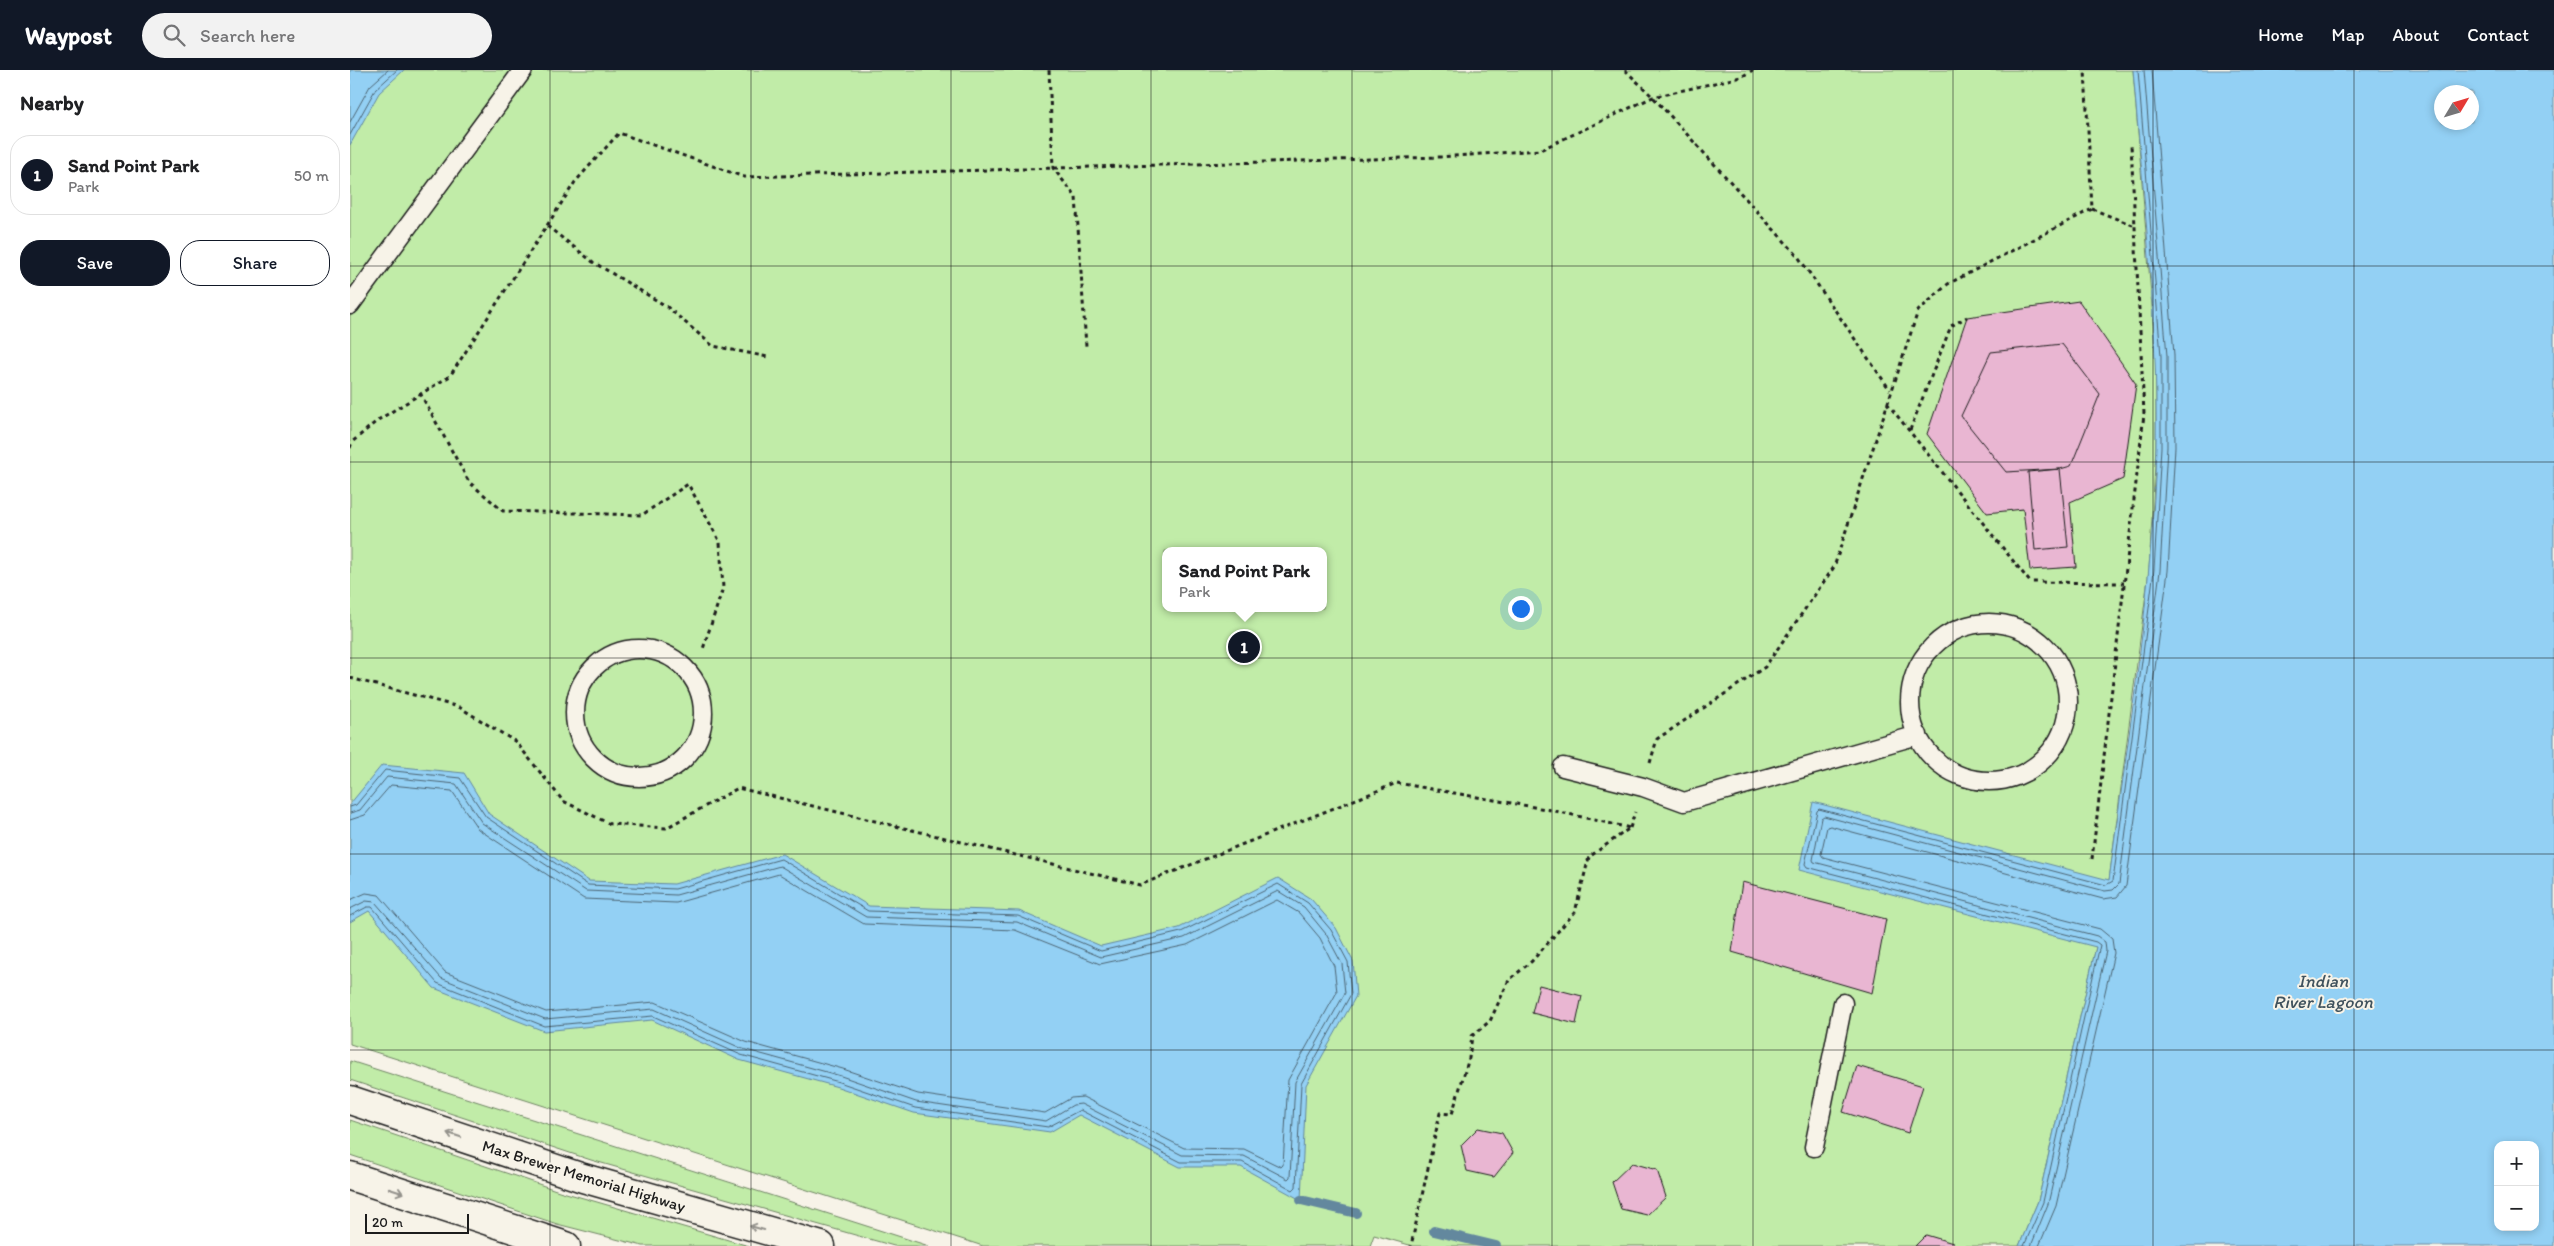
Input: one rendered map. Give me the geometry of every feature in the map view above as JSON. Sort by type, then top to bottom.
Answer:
[{"type":"main road","name":"Max Brewer Memorial Highway","points":[[350,1100],[584,1178],[820,1246]]},
{"type":"main road","points":[[350,1176],[566,1246]]},
{"type":"lane","points":[[350,305],[523,70]]},
{"type":"lane","points":[[1982,623],[2008,625],[2032,636],[2051,654],[2064,676],[2068,701],[2067,710],[2064,727],[2053,750],[2034,768],[2011,779],[1985,782],[1960,776],[1938,763],[1921,743],[1918,735],[1912,718],[1911,692],[1918,666],[1934,645],[1956,630],[1982,623]]},
{"type":"lane","points":[[640,648],[660,651],[680,662],[694,677],[703,697],[704,718],[701,732],[687,757],[670,770],[650,777],[629,776],[608,770],[592,756],[580,738],[574,717],[576,696],[586,676],[600,661],[618,651],[640,648]]},
{"type":"lane","points":[[1563,767],[1643,787],[1684,802],[1918,735]]},
{"type":"lane","points":[[1814,1147],[1843,1003]]},
{"type":"path","points":[[1049,70],[1053,168],[1076,197],[1086,346]]},
{"type":"path","points":[[1625,70],[1653,97],[1797,255],[1891,390]]},
{"type":"path","points":[[350,448],[352,442],[378,420],[450,376],[575,182],[620,133],[744,177],[1440,157],[1540,150],[1653,97],[1741,77],[1753,70]]},
{"type":"path","points":[[2085,70],[2092,209]]},
{"type":"path","points":[[2092,859],[2144,414],[2131,144]]},
{"type":"path","points":[[1411,1246],[1440,1113],[1452,1114],[1468,1058],[1472,1036],[1490,1021],[1509,980],[1532,961],[1574,912],[1589,857],[1630,828],[1657,739],[1765,667],[1834,567],[1918,311],[1948,284],[2092,209],[2135,226]]},
{"type":"path","points":[[547,226],[594,262],[666,306],[712,346],[768,357]]},
{"type":"path","points":[[1910,431],[1951,326],[1967,317]]},
{"type":"path","points":[[420,393],[469,482],[503,511],[642,514],[688,484],[720,542],[722,588],[703,649]]},
{"type":"path","points":[[1887,403],[2030,582],[2124,584]]},
{"type":"path","points":[[350,678],[459,707],[516,742],[564,801],[610,824],[666,828],[738,788],[1140,885],[1397,782],[1551,810],[1630,828]]},
{"type":"green space","points":[[350,70],[2133,70],[2156,357],[2156,447],[2149,570],[2109,881],[2096,947],[2038,1201],[2019,1246],[1413,1246],[1374,1235],[1370,1246],[983,1246],[350,1044]]},
{"type":"green space","points":[[350,1061],[929,1246],[894,1246],[591,1160],[350,1080]]},
{"type":"green space","points":[[350,1120],[559,1191],[749,1246],[643,1246],[557,1224],[350,1155]]},
{"type":"water","points":[[350,70],[404,70],[379,93],[350,145]]},
{"type":"water","name":"Indian River Lagoon","points":[[2133,70],[2554,70],[2554,1246],[2019,1246],[2038,1201],[2096,947],[1799,870],[1813,802],[2109,880],[2139,663],[2154,500],[2156,445],[2155,351]]},
{"type":"water","points":[[382,765],[464,773],[489,814],[589,881],[674,884],[782,854],[869,906],[1019,911],[1101,946],[1179,928],[1278,878],[1311,899],[1336,928],[1353,961],[1356,996],[1306,1085],[1301,1200],[1241,1167],[1180,1167],[1079,1115],[1050,1132],[914,1113],[838,1087],[739,1060],[652,1020],[544,1031],[434,988],[369,911],[350,922],[350,804]]},
{"type":"building","points":[[2079,301],[2136,384],[2123,479],[2070,502],[2076,567],[2030,570],[2023,509],[1987,513],[1927,434],[1967,317]]},
{"type":"building","points":[[2062,344],[2100,394],[2071,466],[2060,469],[2006,472],[1961,416],[1991,352]]},
{"type":"building","points":[[2060,469],[2068,547],[2035,550],[2028,472]]},
{"type":"building","points":[[1742,882],[1886,919],[1872,993],[1732,952]]},
{"type":"building","points":[[1539,985],[1582,996],[1576,1024],[1532,1013]]},
{"type":"building","points":[[1857,1066],[1923,1086],[1908,1133],[1843,1112]]},
{"type":"building","points":[[1478,1128],[1502,1133],[1513,1153],[1494,1177],[1467,1171],[1461,1145]]},
{"type":"building","points":[[1632,1163],[1657,1170],[1666,1197],[1647,1215],[1621,1209],[1612,1182]]},
{"type":"building","points":[[1926,1235],[1953,1243],[1953,1246],[1915,1246]]},
{"type":"waterway","points":[[1301,1200],[1356,1213]]},
{"type":"waterway","points":[[1434,1231],[1496,1246]]},
{"type":"place","name":"Sand Point Park","points":[[1244,647]]}]
